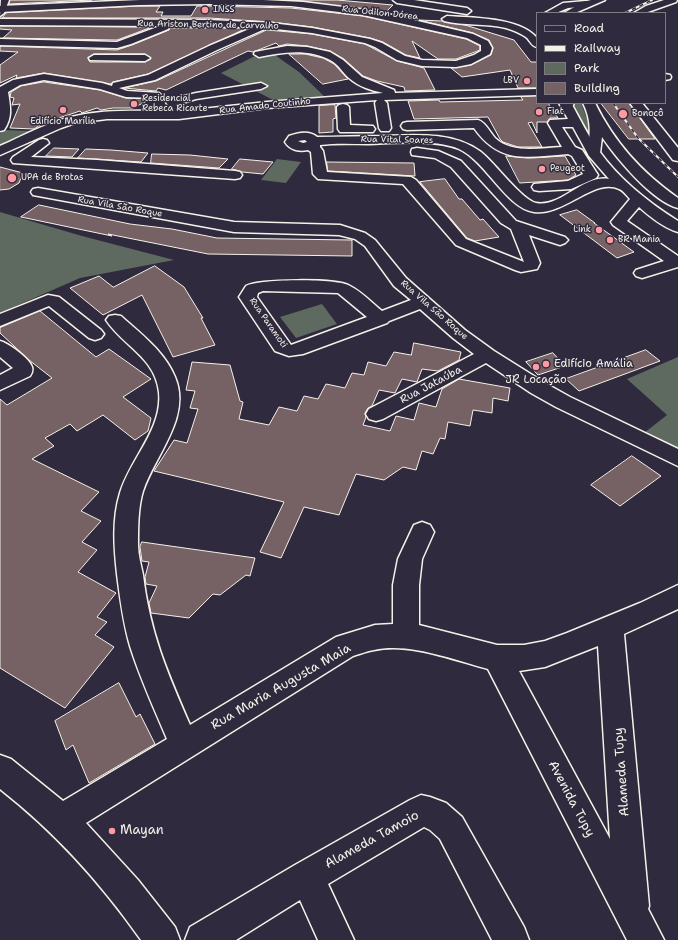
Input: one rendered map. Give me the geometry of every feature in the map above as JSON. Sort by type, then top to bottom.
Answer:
[{"type":"main road","points":[[397,0],[513,17]]},
{"type":"main road","points":[[570,12],[586,4],[601,0]]},
{"type":"main road","points":[[640,12],[673,0]]},
{"type":"main road","name":"Rua Odilon Dórea","points":[[2,7],[101,1],[169,10],[280,3],[361,12],[499,24],[527,33],[534,38],[536,42]]},
{"type":"main road","points":[[551,12],[566,5],[586,4]]},
{"type":"main road","points":[[241,24],[250,9]]},
{"type":"main road","points":[[0,42],[117,45],[130,47],[138,46],[128,42],[160,30],[166,26],[169,10]]},
{"type":"main road","name":"Rua Ariston Bertino de Carvalho","points":[[0,22],[169,10],[241,24],[267,25],[308,30],[369,42],[379,45],[405,59],[423,63],[459,63],[476,58],[486,52],[487,46],[481,40],[465,34],[361,12]]},
{"type":"main road","points":[[102,86],[125,84],[151,78],[207,51],[267,25]]},
{"type":"main road","points":[[111,58],[117,45]]},
{"type":"main road","points":[[259,54],[288,50],[320,53],[334,58],[350,73],[405,110],[478,124],[489,140],[504,149],[517,152],[596,155]]},
{"type":"main road","points":[[82,57],[145,58]]},
{"type":"main road","points":[[441,64],[454,73]]},
{"type":"main road","points":[[0,127],[4,119],[2,92],[4,89],[27,80],[52,78],[102,86],[126,94],[155,94]]},
{"type":"main road","points":[[196,96],[225,80]]},
{"type":"main road","points":[[214,86],[250,80]]},
{"type":"main road","points":[[346,85],[364,83]]},
{"type":"main road","points":[[179,115],[172,102],[196,96],[261,86]]},
{"type":"main road","name":"Rua Amado Coutinho","points":[[0,152],[40,132],[80,118],[126,114],[179,115],[267,105],[405,110],[536,92]]},
{"type":"main road","points":[[381,102],[384,128]]},
{"type":"main road","points":[[567,104],[578,126],[596,155],[623,186],[634,204],[678,239]]},
{"type":"main road","points":[[590,104],[613,144],[627,161],[653,187],[678,204]]},
{"type":"main road","points":[[637,104],[678,157]]},
{"type":"main road","points":[[343,107],[344,129],[403,128],[405,110]]},
{"type":"main road","points":[[595,115],[596,155]]},
{"type":"main road","points":[[539,187],[571,186],[591,175],[557,129],[578,126]]},
{"type":"main road","points":[[18,160],[33,148],[56,136]]},
{"type":"main road","name":"Rua Vital Soares","points":[[316,145],[419,139],[443,141],[463,146],[477,155],[525,204],[530,207],[532,214],[560,240],[518,227]]},
{"type":"main road","points":[[298,146],[307,150],[316,145],[438,154],[456,164],[506,220],[518,227],[532,263],[531,266],[521,267],[461,242],[411,183],[406,180],[323,176],[320,174],[316,145]]},
{"type":"main road","points":[[0,159],[97,164],[235,175]]},
{"type":"main road","points":[[594,185],[606,174],[608,170]]},
{"type":"main road","points":[[530,207],[542,209],[549,207],[594,185],[605,182],[623,186]]},
{"type":"main road","name":"Rua Vila São Roque","points":[[38,192],[234,227],[340,230],[351,232],[365,238],[400,282],[487,355],[538,388],[563,402],[678,458]]},
{"type":"main road","points":[[634,204],[652,211],[678,227]]},
{"type":"main road","points":[[634,204],[618,222],[677,262]]},
{"type":"main road","points":[[642,273],[677,262]]},
{"type":"main road","name":"Rua Paramoti","points":[[381,319],[344,290],[335,287],[258,287],[252,289],[248,297],[286,350],[296,350],[381,319],[422,302]]},
{"type":"main road","points":[[0,321],[48,300],[53,301],[95,334]]},
{"type":"main road","points":[[115,320],[157,363],[166,378],[169,391],[167,411],[161,432],[132,492],[127,519],[126,547],[131,589],[148,659],[184,745]]},
{"type":"main road","points":[[0,348],[23,366],[23,371],[0,383]]},
{"type":"main road","name":"Rua Jataúba","points":[[376,414],[487,355]]},
{"type":"main road","points":[[406,637],[406,584],[410,559],[422,532]]},
{"type":"main road","name":"Rua Maria Augusta Maia","points":[[62,820],[346,646],[374,638],[406,637],[420,638],[497,658],[524,658],[545,654],[610,628],[649,611],[678,596]]},
{"type":"main road","name":"Alameda Tupy","points":[[610,628],[640,928]]},
{"type":"main road","name":"Avenida Tupy","points":[[497,658],[640,928]]},
{"type":"main road","points":[[0,770],[25,788],[62,820],[104,863],[138,905],[162,940]]},
{"type":"main road","name":"Alameda Tamoio","points":[[203,940],[307,877],[421,811],[432,812],[451,828],[511,940]]},
{"type":"main road","points":[[307,877],[336,940]]},
{"type":"green space","points":[[272,53],[299,72],[325,97],[275,101],[221,73],[255,56]]},
{"type":"green space","points":[[572,104],[581,104],[592,132],[591,137],[589,137]]},
{"type":"green space","points":[[3,130],[32,131],[0,148],[0,134]]},
{"type":"green space","points":[[277,159],[301,162],[286,183],[261,180]]},
{"type":"green space","points":[[0,212],[82,236],[174,260],[80,278],[0,313]]},
{"type":"green space","points":[[322,304],[337,324],[296,338],[280,317]]},
{"type":"green space","points":[[678,357],[678,450],[644,433],[667,415],[627,379]]},
{"type":"building","points":[[10,0],[92,0],[9,4]]},
{"type":"building","points":[[293,0],[337,0],[393,5],[386,12]]},
{"type":"building","points":[[160,6],[156,12],[163,12],[161,16],[191,16],[197,6],[209,6],[291,8],[363,16],[466,39],[480,46],[480,50],[456,59],[438,59],[412,41],[420,58],[406,55],[383,42],[370,38],[312,27],[271,22],[209,18],[2,18],[6,13]]},
{"type":"building","points":[[419,20],[442,21],[465,25],[514,40],[531,62],[536,62],[536,88],[518,88],[510,70],[462,77],[451,68],[471,65],[491,55],[493,48],[489,40],[473,33]]},
{"type":"building","points":[[0,26],[152,27],[117,40],[3,38],[12,30],[0,29]]},
{"type":"building","points":[[170,28],[247,28],[148,74],[113,82],[111,84],[44,73],[16,78],[17,75],[0,83],[0,65],[18,52],[0,51],[0,46],[117,50],[169,30]],"holes":[[[94,54],[145,54],[151,59],[145,62],[90,62],[88,58]]]},
{"type":"building","points":[[267,30],[312,34],[365,44],[397,61],[424,68],[435,90],[405,91],[404,87],[377,81],[363,76],[344,59],[330,51],[307,46],[287,44],[279,46],[276,43],[253,52],[248,51],[166,90],[158,88],[156,91],[124,88],[156,81]]},
{"type":"building","points":[[289,54],[305,54],[323,58],[334,64],[348,79],[323,84]]},
{"type":"building","points":[[44,82],[100,90],[126,98],[151,99],[133,108],[113,108],[101,110],[97,108],[82,113],[80,111],[53,120],[49,119],[34,129],[10,128],[20,104],[12,105],[14,98],[10,97],[11,92],[21,86]]},
{"type":"building","points":[[536,96],[536,104],[549,104],[558,118],[550,118],[547,122],[537,122],[537,133],[532,122],[528,123],[542,147],[518,147],[503,142],[488,117],[414,119],[408,101],[439,100],[440,102],[523,100],[521,97]]},
{"type":"building","name":"Bonocô","points":[[602,104],[630,104],[655,139],[629,139]]},
{"type":"building","points":[[335,105],[336,118],[333,119],[333,132],[319,133],[319,106]]},
{"type":"building","points":[[54,148],[79,149],[72,157],[46,156]]},
{"type":"building","points":[[86,149],[148,153],[141,162],[78,158]]},
{"type":"building","points":[[152,154],[190,155],[228,159],[219,168],[151,163]]},
{"type":"building","name":"Peugeot","points":[[506,156],[528,158],[565,156],[576,175],[568,180],[520,183]]},
{"type":"building","points":[[240,159],[273,162],[263,174],[242,172],[232,169]]},
{"type":"building","points":[[327,162],[414,163],[415,176],[328,171]]},
{"type":"building","name":"UPA de Brotas","points":[[0,167],[23,173],[19,183],[9,189],[0,190]]},
{"type":"building","points":[[445,179],[459,199],[462,199],[480,220],[483,219],[499,237],[475,241],[467,238],[420,182]]},
{"type":"building","points":[[39,205],[130,224],[172,229],[217,238],[352,240],[352,256],[208,254],[21,217]]},
{"type":"building","points":[[577,210],[634,252],[617,258],[560,215]]},
{"type":"building","points":[[155,266],[184,287],[203,318],[201,318],[215,345],[173,357],[142,295],[103,315],[70,288],[99,276],[113,287]]},
{"type":"building","points":[[40,311],[96,357],[109,349],[151,379],[123,397],[151,418],[148,431],[135,440],[103,415],[77,431],[70,424],[45,438],[54,446],[32,459],[99,492],[81,511],[101,521],[82,542],[97,550],[78,572],[116,593],[97,617],[107,622],[95,635],[114,647],[65,708],[0,668],[0,399],[7,405],[52,378],[29,360],[0,333],[0,328]]},
{"type":"building","points":[[414,343],[461,352],[459,360],[438,371],[422,369],[417,382],[402,379],[395,393],[379,390],[372,406],[368,408],[365,413],[366,417],[363,425],[390,431],[396,416],[414,420],[419,403],[436,407],[442,389],[459,379],[510,388],[508,401],[493,398],[492,413],[473,410],[470,426],[448,422],[445,439],[440,438],[433,454],[422,451],[416,470],[403,467],[384,480],[356,474],[339,515],[304,507],[281,558],[260,552],[284,502],[154,471],[174,440],[187,443],[198,409],[190,408],[195,391],[186,390],[192,362],[230,365],[240,401],[243,402],[239,419],[269,425],[279,407],[297,411],[304,396],[318,399],[326,384],[345,388],[352,373],[364,375],[368,362],[386,366],[394,352],[411,355]]},
{"type":"building","points":[[646,350],[660,361],[579,391],[566,379]]},
{"type":"building","name":"Edifício Amália","points":[[553,353],[565,366],[538,375],[526,362]]},
{"type":"building","points":[[632,456],[661,476],[620,506],[591,485]]},
{"type":"building","points":[[142,542],[255,558],[250,576],[246,575],[220,595],[213,594],[189,618],[151,613],[149,603],[157,586],[146,584],[145,577],[149,562],[142,561],[140,547]]},
{"type":"building","points":[[119,683],[136,717],[140,714],[155,744],[89,783],[73,745],[66,750],[55,721]]},
{"type":"railway","points":[[627,12],[652,0]]},
{"type":"railway","points":[[614,104],[638,138],[678,177]]},
{"type":"place","name":"INSS","points":[[205,10]]},
{"type":"place","name":"LBV","points":[[527,81]]},
{"type":"place","name":"Residencial Rebeca Ricarte","points":[[134,104]]},
{"type":"place","name":"Edifício Marília","points":[[63,110]]},
{"type":"place","name":"Fiat","points":[[539,112]]},
{"type":"place","name":"Bonocô","points":[[623,114]]},
{"type":"place","name":"Peugeot","points":[[542,169]]},
{"type":"place","name":"UPA de Brotas","points":[[12,178]]},
{"type":"place","name":"Link","points":[[599,230]]},
{"type":"place","name":"BR Mania","points":[[610,240]]},
{"type":"place","name":"Edifício Amália","points":[[546,364]]},
{"type":"place","name":"JR Locação","points":[[536,367]]},
{"type":"place","name":"Mayan","points":[[112,831]]}]
